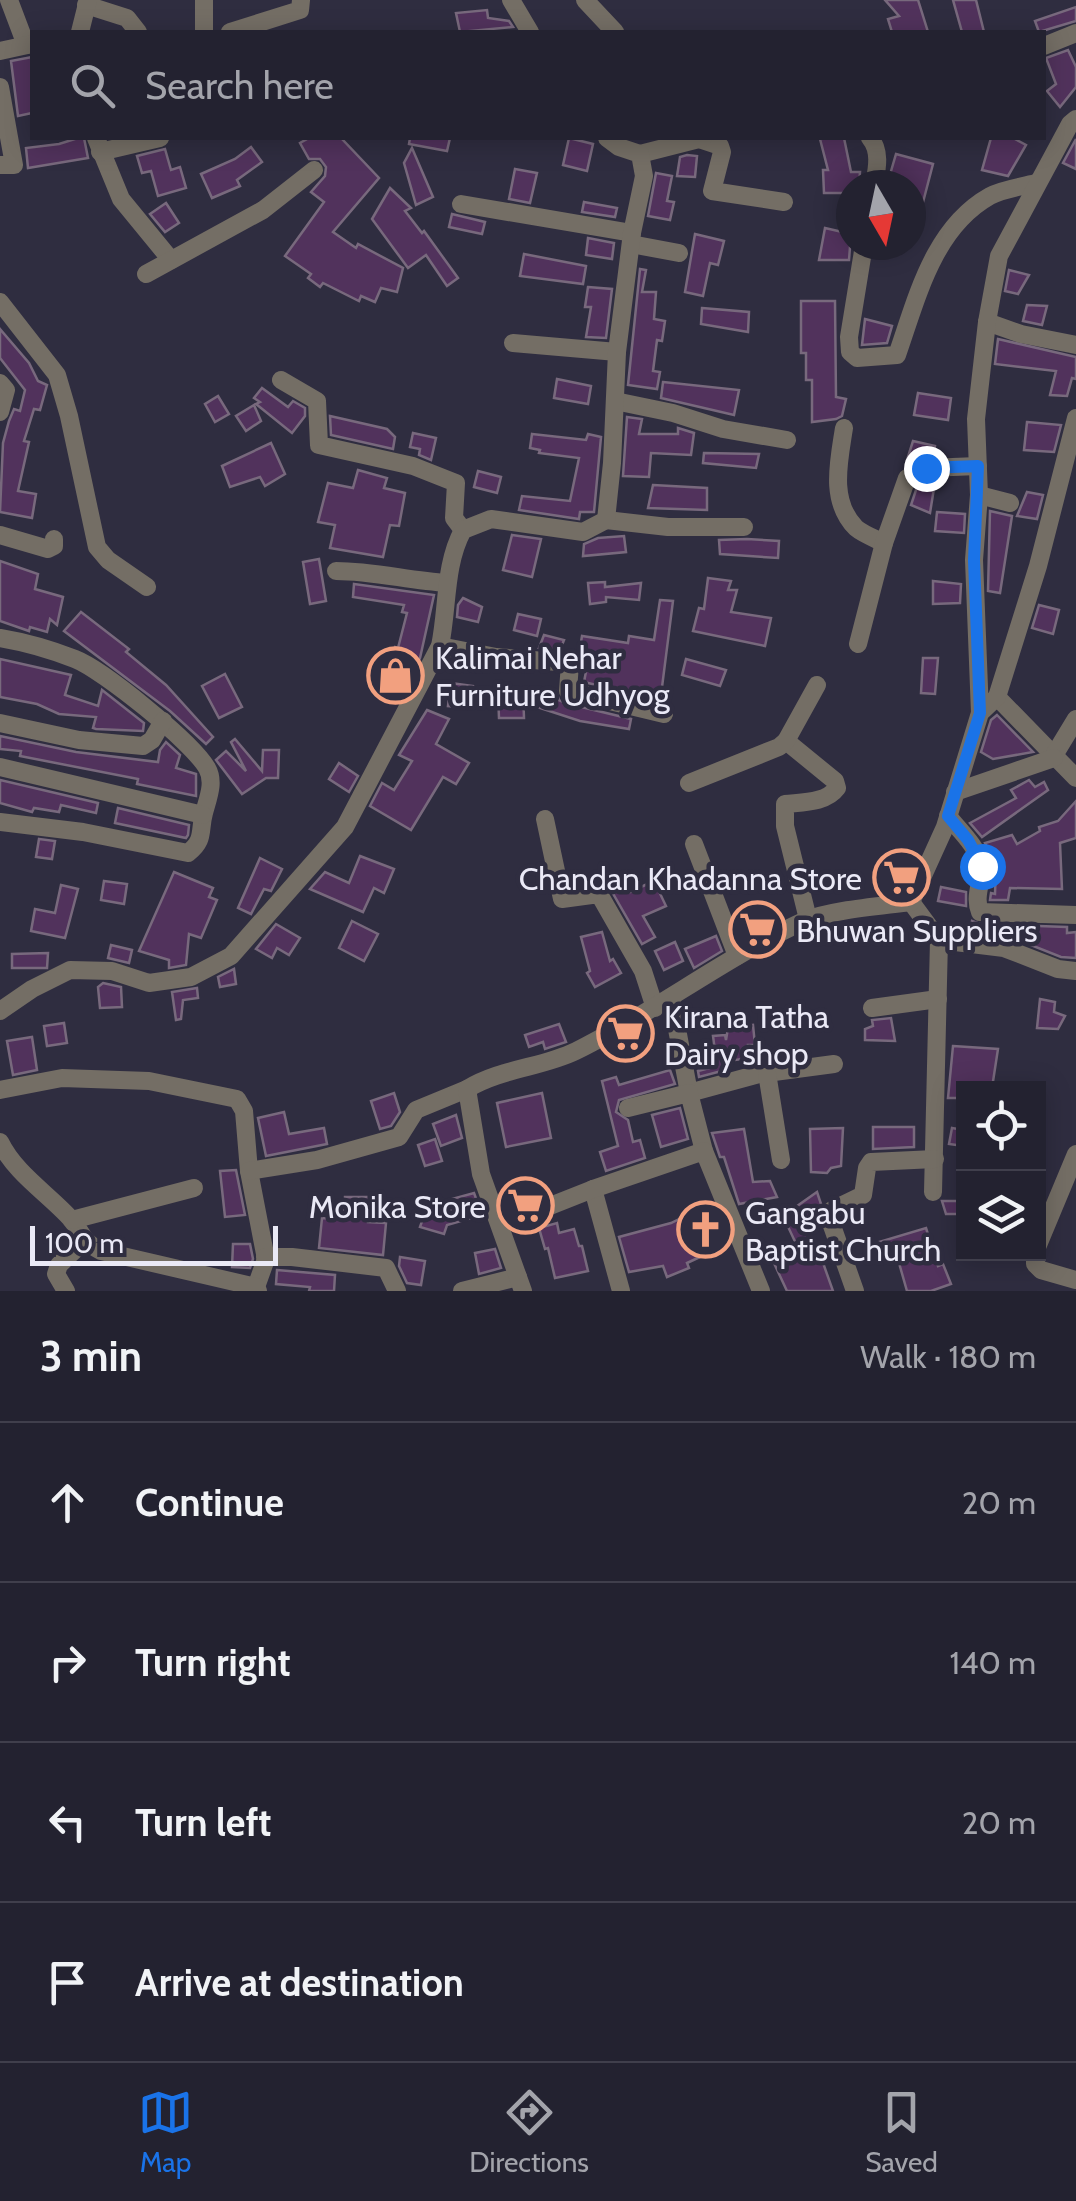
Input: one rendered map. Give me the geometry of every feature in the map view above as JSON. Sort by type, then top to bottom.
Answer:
[{"type":"street","points":[[0,51],[29,45],[9,0]]},
{"type":"street","points":[[204,0],[204,30]]},
{"type":"street","points":[[236,30],[300,10],[301,0]]},
{"type":"street","points":[[511,0],[529,30]]},
{"type":"street","points":[[586,0],[613,30]]},
{"type":"street","points":[[80,30],[87,3],[126,18],[136,30]]},
{"type":"street","points":[[1046,45],[1076,32]]},
{"type":"street","points":[[0,87],[14,165],[0,165]]},
{"type":"street","points":[[910,902],[948,816],[980,713],[974,560],[979,495],[976,419],[987,322],[1000,256],[1036,184],[1076,119]]},
{"type":"street","points":[[142,140],[98,145],[120,199],[170,260]]},
{"type":"street","points":[[610,140],[640,154],[699,140]]},
{"type":"street","points":[[705,140],[720,146],[722,152],[712,191],[784,202]]},
{"type":"street","points":[[872,140],[876,144],[876,170]]},
{"type":"street","points":[[606,520],[617,352],[644,176],[640,154]]},
{"type":"street","points":[[146,274],[263,210],[314,170]]},
{"type":"street","points":[[862,260],[850,352],[857,358],[897,355],[923,277],[952,229],[994,194],[1036,184]]},
{"type":"street","points":[[461,204],[632,239],[679,253]]},
{"type":"street","points":[[0,302],[57,375],[97,547],[108,560],[147,587]]},
{"type":"street","points":[[987,322],[1022,334],[1076,344]]},
{"type":"street","points":[[513,343],[617,352]]},
{"type":"street","points":[[281,380],[317,401],[319,445],[413,466],[456,483],[454,518],[464,530]]},
{"type":"street","points":[[0,382],[6,390],[0,412]]},
{"type":"street","points":[[615,401],[655,408],[723,429],[787,440]]},
{"type":"street","points":[[980,713],[997,696],[1071,453],[1076,418]]},
{"type":"street","points":[[844,428],[838,488],[842,505],[856,528],[884,543]]},
{"type":"street","points":[[858,644],[884,543],[907,478],[926,468],[978,466]]},
{"type":"street","points":[[979,495],[1010,503]]},
{"type":"street","points":[[0,1011],[70,970],[112,971],[149,983],[192,977],[231,956],[344,827],[440,646],[447,583],[464,530],[491,518],[583,532],[606,520],[668,527],[744,527]]},
{"type":"street","points":[[0,535],[48,549],[54,546],[54,539]]},
{"type":"street","points":[[336,572],[363,571],[418,582],[447,583]]},
{"type":"street","points":[[0,638],[78,660],[163,722],[209,770],[211,798],[203,815],[203,835],[188,853],[83,832],[0,822]]},
{"type":"street","points":[[440,646],[496,657],[570,663],[568,691],[664,714]]},
{"type":"street","points":[[690,784],[779,747],[817,685]]},
{"type":"street","points":[[997,696],[1076,778]]},
{"type":"street","points":[[956,792],[1054,758],[1076,719]]},
{"type":"street","points":[[0,724],[79,740],[143,746],[152,740],[163,722]]},
{"type":"street","points":[[786,741],[835,780],[837,788],[821,800],[786,804],[785,826],[808,919]]},
{"type":"street","points":[[0,767],[203,815]]},
{"type":"street","points":[[948,816],[968,840],[982,866],[976,902],[980,912],[1076,916]]},
{"type":"street","points":[[545,819],[562,899],[598,894],[643,971],[655,1008]]},
{"type":"street","points":[[694,844],[737,956]]},
{"type":"street","points":[[249,1172],[317,1160],[399,1137],[416,1110],[488,1076],[572,1053],[808,919],[910,902]]},
{"type":"street","points":[[910,902],[939,940],[934,1192]]},
{"type":"street","points":[[939,940],[1004,948],[1076,971]]},
{"type":"street","points":[[672,997],[688,1093],[704,1151],[762,1291]]},
{"type":"street","points":[[872,1008],[938,999]]},
{"type":"street","points":[[628,1108],[766,1073],[834,1064]]},
{"type":"street","points":[[766,1073],[781,1160]]},
{"type":"street","points":[[0,1090],[62,1078],[149,1080],[237,1099],[244,1111],[249,1172],[265,1257],[257,1289],[83,1242],[72,1220],[40,1192],[0,1142]]},
{"type":"street","points":[[462,1291],[520,1284],[481,1174],[467,1089]]},
{"type":"street","points":[[502,1226],[593,1189],[704,1151]]},
{"type":"street","points":[[1046,1226],[1076,1154]]},
{"type":"street","points":[[855,1291],[830,1220],[832,1210],[863,1195],[871,1162],[935,1159]]},
{"type":"street","points":[[72,1220],[194,1188]]},
{"type":"street","points":[[593,1189],[621,1291]]},
{"type":"street","points":[[66,1291],[56,1274],[59,1265],[83,1242]]},
{"type":"street","points":[[265,1257],[386,1268],[397,1291]]},
{"type":"street","points":[[1035,1261],[1040,1270],[1076,1280]]},
{"type":"building","points":[[885,0],[918,0],[927,30],[891,30],[888,19],[899,16]]},
{"type":"building","points":[[953,0],[976,0],[984,30],[961,30]]},
{"type":"building","points":[[1076,7],[1076,21],[1038,30],[1035,21]]},
{"type":"building","points":[[487,10],[488,18],[509,21],[513,27],[460,30],[456,13]]},
{"type":"building","points":[[1068,50],[1076,67],[1076,87],[1060,107],[1047,91],[1056,84],[1046,58]]},
{"type":"building","points":[[30,57],[30,113],[18,116],[11,61]]},
{"type":"building","points":[[1076,139],[1076,169],[1063,163]]},
{"type":"building","points":[[84,140],[88,158],[28,168],[26,148]]},
{"type":"building","points":[[343,140],[379,178],[333,232],[356,248],[358,244],[403,268],[397,292],[381,288],[375,302],[361,296],[359,301],[323,283],[320,287],[308,278],[311,274],[285,256],[324,202],[311,192],[325,176],[326,167],[320,159],[309,159],[300,143]]},
{"type":"building","points":[[410,140],[450,140],[447,151],[409,144]]},
{"type":"building","points":[[569,140],[593,144],[587,171],[563,165]]},
{"type":"building","points":[[820,140],[844,140],[851,170],[836,170],[836,193],[824,193],[823,170],[828,170]]},
{"type":"building","points":[[990,140],[1017,140],[1026,145],[1008,176],[982,170]]},
{"type":"building","points":[[251,147],[262,162],[237,180],[240,186],[212,198],[201,174]]},
{"type":"building","points":[[412,148],[433,197],[416,205],[404,163]]},
{"type":"building","points":[[165,149],[171,170],[180,167],[186,188],[158,196],[151,171],[142,173],[137,156]]},
{"type":"building","points":[[896,154],[933,164],[926,191],[926,170],[891,170]]},
{"type":"building","points":[[697,156],[695,177],[677,176],[680,157]]},
{"type":"building","points":[[515,169],[537,173],[530,203],[509,199]]},
{"type":"building","points":[[656,173],[672,176],[667,201],[674,202],[670,220],[648,216]]},
{"type":"building","points":[[390,188],[411,208],[405,211],[458,278],[447,286],[426,255],[408,268],[372,219]]},
{"type":"building","points":[[584,202],[617,208],[615,217],[582,212]]},
{"type":"building","points":[[166,203],[179,223],[165,232],[150,214]]},
{"type":"building","points":[[452,214],[485,222],[482,234],[449,227]]},
{"type":"building","points":[[825,228],[836,231],[836,260],[819,260]]},
{"type":"building","points":[[695,234],[724,241],[718,265],[710,263],[703,296],[685,292]]},
{"type":"building","points":[[588,238],[614,243],[612,259],[586,255]]},
{"type":"building","points":[[524,254],[586,266],[583,284],[520,276]]},
{"type":"building","points":[[640,269],[646,270],[642,292],[656,292],[654,319],[665,321],[662,341],[657,340],[653,371],[660,372],[657,389],[628,385]]},
{"type":"building","points":[[1009,270],[1029,275],[1018,294],[1005,291]]},
{"type":"building","points":[[588,287],[612,289],[606,338],[586,337],[591,307],[585,307]]},
{"type":"building","points":[[801,301],[835,301],[836,397],[846,399],[842,416],[836,419],[812,422],[812,380],[806,380],[806,353],[801,353]]},
{"type":"building","points":[[1027,305],[1047,306],[1042,325],[1023,321]]},
{"type":"building","points":[[702,308],[749,312],[748,332],[701,324]]},
{"type":"building","points":[[865,319],[892,326],[887,343],[862,345]]},
{"type":"building","points":[[0,329],[29,363],[38,381],[47,385],[40,410],[34,409],[24,441],[29,442],[18,491],[36,494],[32,518],[0,512],[3,443],[14,409],[20,411],[25,390],[0,358]]},
{"type":"building","points":[[998,339],[1076,357],[1076,379],[1072,378],[1067,396],[1050,395],[1056,371],[995,364]]},
{"type":"building","points":[[557,379],[591,386],[588,404],[554,398]]},
{"type":"building","points":[[663,382],[739,390],[734,415],[661,398]]},
{"type":"building","points":[[262,388],[288,407],[293,401],[305,408],[305,416],[292,433],[256,404],[260,402],[254,398]]},
{"type":"building","points":[[918,393],[951,398],[948,420],[914,415]]},
{"type":"building","points":[[218,396],[229,414],[215,422],[205,404]]},
{"type":"building","points":[[254,405],[261,421],[246,431],[236,416]]},
{"type":"building","points":[[330,416],[387,429],[395,437],[393,449],[331,435]]},
{"type":"building","points":[[627,417],[642,419],[639,434],[678,434],[678,428],[694,433],[691,455],[651,453],[649,477],[623,476]]},
{"type":"building","points":[[1027,422],[1061,425],[1054,452],[1024,450]]},
{"type":"building","points":[[413,433],[436,438],[431,460],[419,455],[420,449],[410,447]]},
{"type":"building","points":[[532,434],[586,440],[588,434],[601,437],[594,512],[580,512],[579,519],[519,510],[522,496],[570,501],[579,458],[539,453],[540,450],[530,448]]},
{"type":"building","points":[[913,441],[935,446],[934,455],[907,460]]},
{"type":"building","points":[[271,443],[285,474],[265,486],[260,477],[230,487],[222,466]]},
{"type":"building","points":[[704,453],[759,454],[756,468],[703,463]]},
{"type":"building","points":[[358,470],[387,478],[384,488],[405,493],[399,526],[390,525],[383,557],[330,548],[335,525],[318,522],[328,483],[353,488]]},
{"type":"building","points":[[478,471],[501,477],[497,493],[474,487]]},
{"type":"building","points":[[935,482],[930,513],[911,505],[917,487]]},
{"type":"building","points":[[653,485],[707,488],[707,510],[648,508]]},
{"type":"building","points":[[1027,492],[1043,495],[1037,519],[1017,516]]},
{"type":"building","points":[[990,511],[1012,516],[1000,593],[988,591]]},
{"type":"building","points":[[937,512],[965,514],[964,533],[935,531]]},
{"type":"building","points":[[512,535],[541,539],[532,577],[503,570]]},
{"type":"building","points":[[624,536],[626,552],[583,556],[584,544],[598,538]]},
{"type":"building","points":[[719,540],[779,541],[778,558],[720,554]]},
{"type":"building","points":[[319,559],[326,601],[310,604],[303,562]]},
{"type":"building","points":[[0,561],[38,574],[35,589],[63,597],[57,625],[50,619],[47,632],[30,627],[29,631],[0,621]]},
{"type":"building","points":[[708,578],[731,581],[728,590],[737,590],[731,612],[771,618],[765,646],[693,631],[699,608],[704,609]]},
{"type":"building","points":[[933,581],[961,584],[960,603],[933,604]]},
{"type":"building","points":[[605,582],[605,587],[641,583],[639,600],[606,597],[606,602],[590,604],[588,583]]},
{"type":"building","points":[[354,584],[434,595],[420,658],[407,682],[383,671],[395,647],[398,648],[407,613],[402,612],[404,605],[353,597]]},
{"type":"building","points":[[463,598],[482,607],[478,622],[457,617]]},
{"type":"building","points":[[660,600],[673,601],[661,695],[638,695],[584,682],[589,656],[579,654],[582,636],[628,643],[629,636],[654,640]]},
{"type":"building","points":[[1039,605],[1059,610],[1053,634],[1032,628]]},
{"type":"building","points":[[81,612],[129,649],[126,652],[166,685],[213,737],[206,744],[170,711],[64,631]]},
{"type":"building","points":[[518,614],[541,619],[537,636],[514,630]]},
{"type":"building","points":[[544,635],[564,640],[560,650],[539,648]]},
{"type":"building","points":[[923,658],[938,658],[935,694],[921,693]]},
{"type":"building","points":[[0,659],[71,675],[65,695],[98,706],[102,690],[144,723],[143,731],[96,729],[96,717],[59,714],[37,704],[0,697]]},
{"type":"building","points":[[686,659],[726,670],[720,686],[682,675]]},
{"type":"building","points":[[225,674],[242,707],[219,718],[202,686]]},
{"type":"building","points":[[451,683],[473,686],[471,708],[448,706]]},
{"type":"building","points":[[548,689],[556,691],[565,703],[631,719],[629,729],[580,721],[540,708]]},
{"type":"building","points":[[523,692],[524,718],[499,718],[498,693]]},
{"type":"building","points":[[427,710],[449,719],[436,744],[469,763],[456,784],[443,777],[411,830],[370,806],[382,783],[394,790],[412,761],[399,755]]},
{"type":"building","points":[[997,715],[1033,752],[993,759],[981,752],[991,720]]},
{"type":"building","points":[[0,736],[76,752],[158,762],[166,742],[180,755],[176,768],[196,774],[196,796],[137,784],[138,779],[20,756],[21,751],[0,749]]},
{"type":"building","points":[[235,739],[262,771],[263,750],[279,750],[278,778],[266,778],[242,794],[216,760],[226,751],[246,771],[231,742]]},
{"type":"building","points":[[339,763],[358,776],[349,792],[329,779]]},
{"type":"building","points":[[0,780],[98,803],[96,813],[61,805],[59,812],[34,808],[32,812],[0,803]]},
{"type":"building","points":[[1029,780],[1035,787],[1044,782],[1048,790],[982,837],[970,823],[1016,798],[1011,790]]},
{"type":"building","points":[[1076,801],[1076,838],[1060,843],[1062,889],[1010,888],[1008,900],[990,900],[991,893],[995,894],[996,865],[985,843],[1012,835],[1017,844],[1040,831],[1039,827],[1058,821]]},
{"type":"building","points":[[118,808],[189,825],[188,835],[186,838],[115,823]]},
{"type":"building","points":[[39,839],[55,841],[52,859],[36,857]]},
{"type":"building","points":[[360,856],[394,869],[384,893],[374,888],[363,912],[310,889],[325,872],[349,883]]},
{"type":"building","points":[[260,858],[282,869],[271,891],[264,889],[251,914],[238,908]]},
{"type":"building","points":[[174,872],[213,888],[209,897],[217,900],[201,938],[189,934],[186,965],[169,968],[169,960],[139,951]]},
{"type":"building","points":[[104,881],[127,884],[124,904],[101,900]]},
{"type":"building","points":[[654,881],[666,906],[643,916],[655,937],[642,944],[611,890],[626,883],[630,892]]},
{"type":"building","points":[[61,885],[78,889],[65,938],[31,931],[35,909],[55,913]]},
{"type":"building","points":[[941,887],[966,892],[966,906],[938,901]]},
{"type":"building","points":[[352,921],[378,934],[364,961],[339,948]]},
{"type":"building","points":[[972,921],[1067,927],[1067,933],[1076,932],[1076,958],[1061,957],[1008,936],[970,931]]},
{"type":"building","points":[[276,924],[300,938],[289,955],[277,948],[272,958],[256,949]]},
{"type":"building","points":[[602,932],[610,961],[613,959],[621,973],[595,987],[587,973],[590,971],[581,937]]},
{"type":"building","points":[[716,936],[722,951],[694,968],[685,949]]},
{"type":"building","points":[[675,942],[683,961],[664,970],[655,951]]},
{"type":"building","points":[[111,945],[132,950],[129,963],[108,958]]},
{"type":"building","points":[[48,953],[47,968],[12,968],[12,954]]},
{"type":"building","points":[[234,969],[236,984],[220,987],[218,977]]},
{"type":"building","points":[[103,983],[121,987],[122,1007],[100,1008],[98,987]]},
{"type":"building","points":[[197,988],[198,998],[183,1000],[181,1019],[176,1020],[172,992]]},
{"type":"building","points":[[1040,999],[1055,1002],[1054,1012],[1065,1016],[1058,1029],[1037,1028]]},
{"type":"building","points":[[891,1018],[895,1041],[865,1040],[865,1029],[873,1026],[872,1020]]},
{"type":"building","points":[[64,1023],[67,1043],[47,1046],[44,1026]]},
{"type":"building","points":[[559,1024],[566,1042],[545,1049],[543,1042],[529,1047],[525,1035]]},
{"type":"building","points":[[753,1025],[755,1045],[748,1045],[749,1058],[728,1061],[729,1069],[699,1077],[698,1071],[717,1066],[713,1036],[725,1035],[726,1040],[728,1028]]},
{"type":"building","points":[[32,1037],[37,1070],[13,1075],[7,1041]]},
{"type":"building","points":[[953,1046],[998,1049],[993,1081],[956,1081],[956,1098],[948,1098]]},
{"type":"building","points":[[670,1070],[675,1084],[619,1100],[616,1112],[628,1120],[633,1142],[640,1140],[645,1158],[606,1171],[600,1152],[618,1146],[602,1081],[616,1077],[619,1085]]},
{"type":"building","points":[[394,1093],[400,1112],[391,1126],[380,1129],[371,1101]]},
{"type":"building","points":[[542,1093],[551,1138],[506,1147],[497,1103]]},
{"type":"building","points":[[680,1108],[688,1139],[661,1147],[652,1115]]},
{"type":"building","points":[[284,1112],[289,1134],[324,1128],[327,1144],[266,1156],[258,1118]]},
{"type":"building","points":[[456,1115],[462,1138],[441,1146],[433,1124]]},
{"type":"building","points":[[873,1127],[914,1127],[914,1147],[873,1149]]},
{"type":"building","points":[[843,1128],[841,1166],[827,1173],[811,1172],[810,1129]]},
{"type":"building","points":[[952,1128],[956,1129],[956,1145],[949,1144]]},
{"type":"building","points":[[744,1129],[753,1182],[770,1181],[777,1197],[739,1204],[712,1133]]},
{"type":"building","points":[[435,1139],[442,1161],[425,1166],[418,1145]]},
{"type":"building","points":[[236,1170],[245,1215],[225,1217],[220,1171]]},
{"type":"building","points":[[522,1188],[526,1202],[507,1210],[502,1195]]},
{"type":"building","points":[[817,1192],[821,1204],[819,1227],[811,1229],[833,1291],[787,1291],[773,1261],[799,1250],[783,1216]]},
{"type":"building","points":[[474,1193],[482,1215],[447,1225],[444,1234],[420,1227],[427,1207],[453,1215],[448,1200]]},
{"type":"building","points":[[345,1197],[369,1197],[368,1222],[386,1223],[383,1255],[319,1248],[322,1218],[344,1220]]},
{"type":"building","points":[[942,1201],[956,1201],[956,1214],[946,1214]]},
{"type":"building","points":[[712,1203],[728,1244],[667,1277],[663,1266],[629,1272],[619,1237],[671,1223]]},
{"type":"building","points":[[557,1223],[559,1233],[574,1229],[588,1271],[555,1278],[539,1228]]},
{"type":"building","points":[[926,1228],[938,1266],[943,1264],[951,1284],[931,1291],[907,1291],[897,1256],[887,1259],[879,1242]]},
{"type":"building","points":[[233,1244],[250,1244],[250,1268],[232,1267]]},
{"type":"building","points":[[495,1249],[501,1268],[479,1274],[475,1253]]},
{"type":"building","points":[[400,1257],[425,1261],[421,1285],[407,1283],[399,1266]]},
{"type":"building","points":[[277,1270],[335,1275],[334,1291],[276,1284]]},
{"type":"place","name":"Kalimai Nehar Furniture Udhyog","points":[[396,675]]},
{"type":"place","name":"Chandan Khadanna Store","points":[[901,878]]},
{"type":"place","name":"Bhuwan Suppliers","points":[[757,930]]},
{"type":"place","name":"Kirana Tatha Dairy shop","points":[[625,1034]]},
{"type":"place","name":"Monika Store","points":[[525,1206]]},
{"type":"place","name":"Gangabu Baptist Church","points":[[706,1230]]},
{"type":"route","points":[[926,468],[978,466],[974,560],[980,713],[948,816],[968,840],[982,866]]}]
